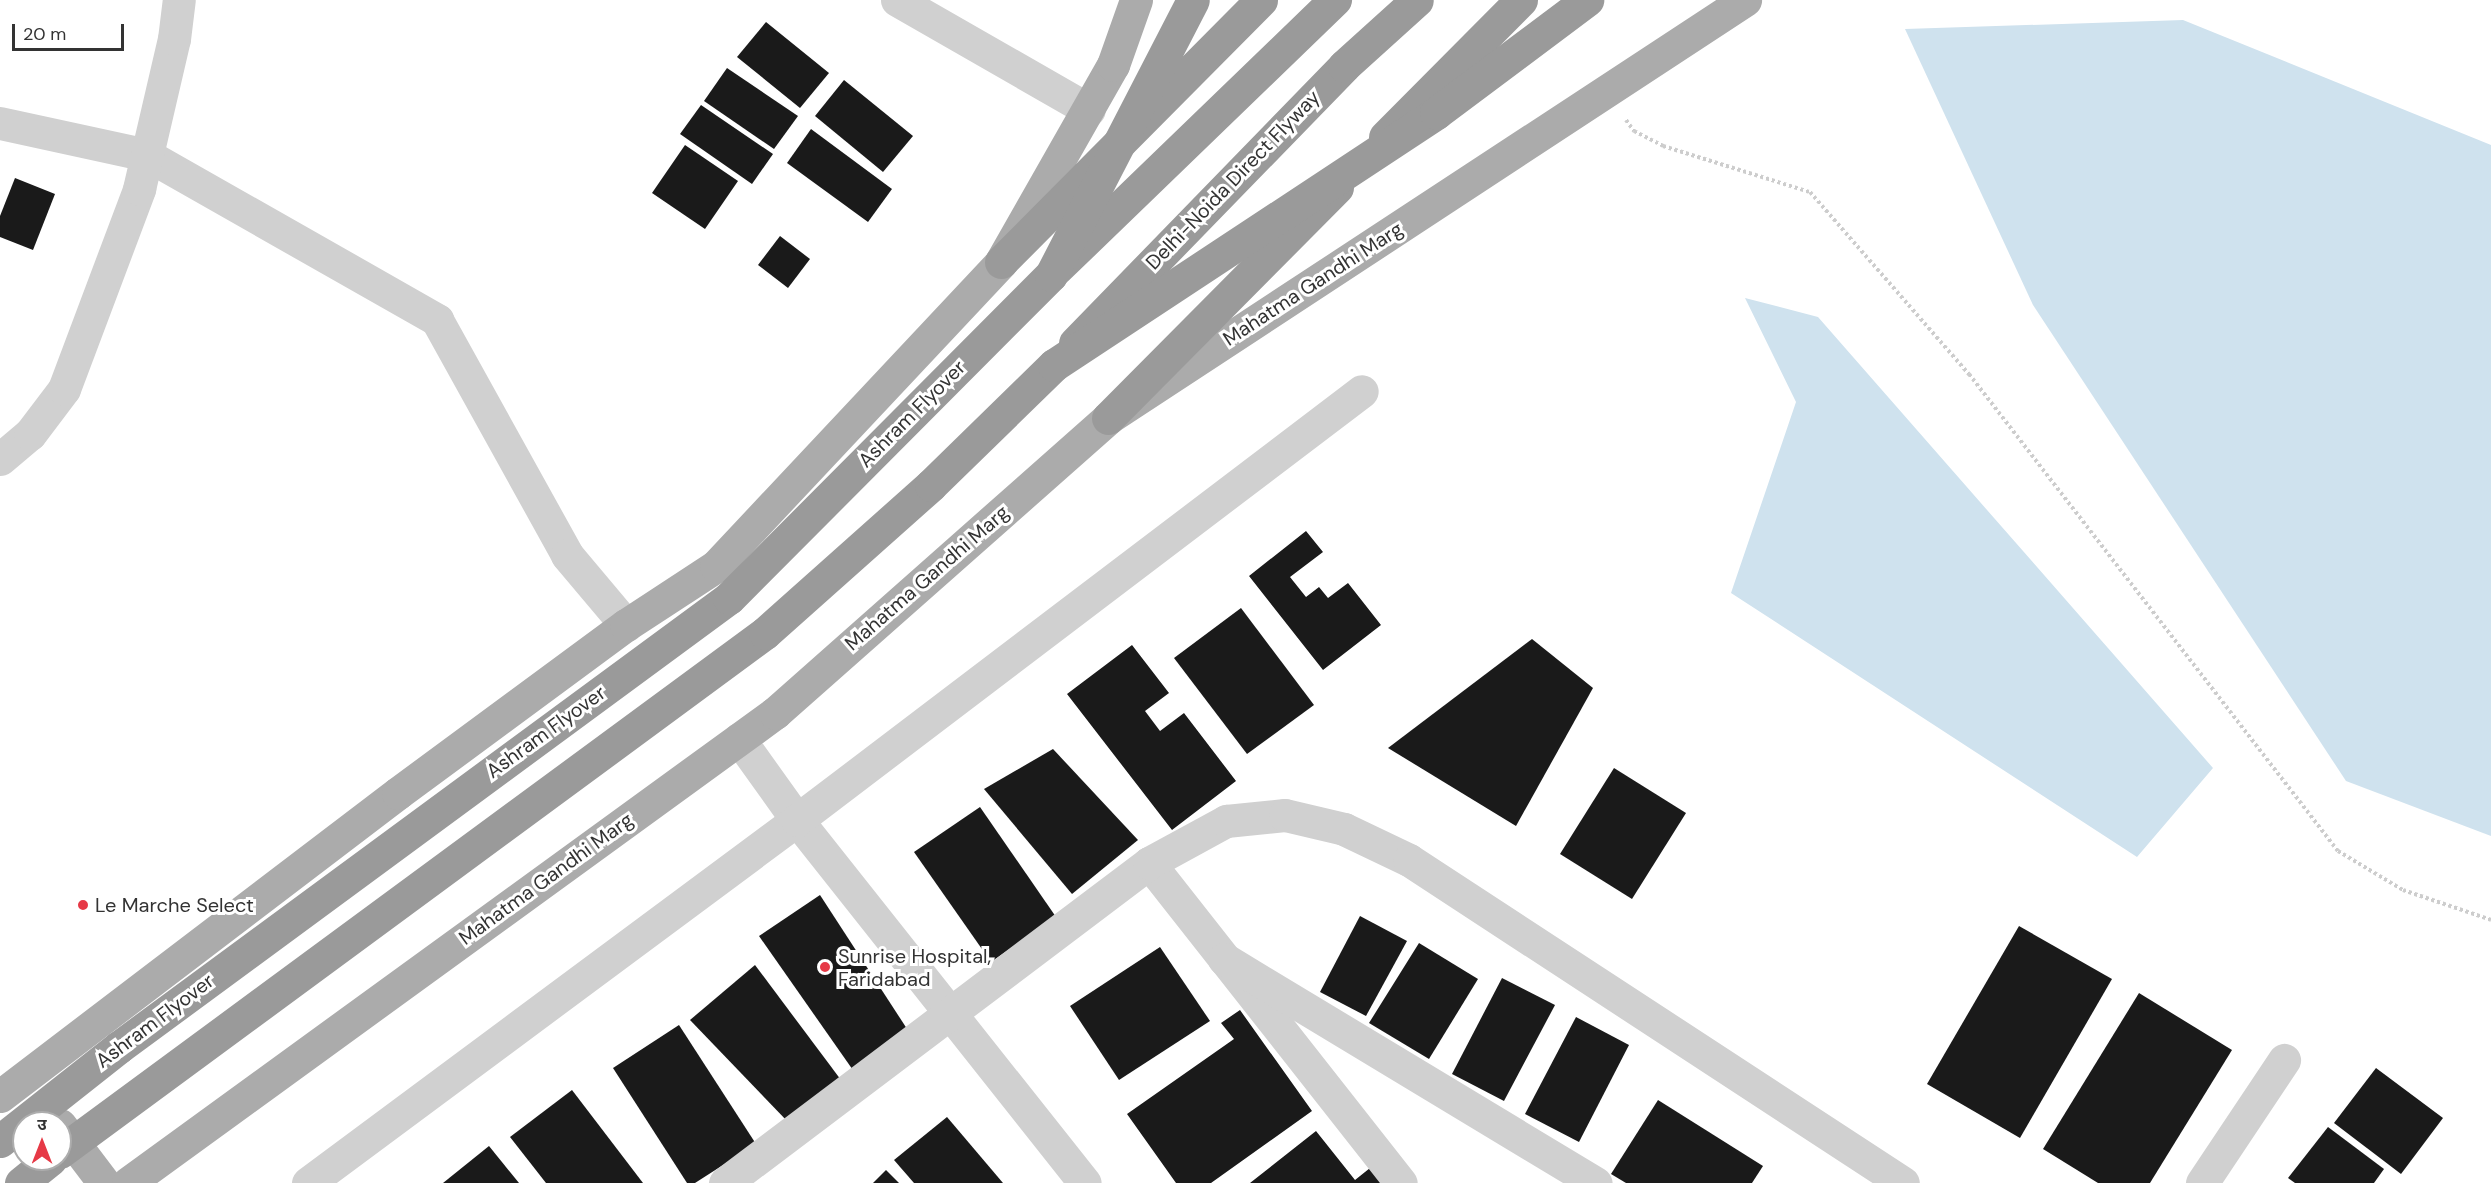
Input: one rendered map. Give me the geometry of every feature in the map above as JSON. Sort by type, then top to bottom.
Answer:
[{"type":"highway","points":[[1051,275],[1193,0]]},
{"type":"highway","points":[[1001,262],[1262,0]]},
{"type":"highway","points":[[1051,275],[1335,0]]},
{"type":"highway","name":"Delhi-Noida Direct Flyway","points":[[1054,365],[1344,66],[1417,0]]},
{"type":"highway","points":[[1108,418],[1521,0]]},
{"type":"highway","points":[[72,1143],[765,633],[931,485],[1054,365],[1436,113],[1587,0]]},
{"type":"highway","name":"Ashram Flyover","points":[[0,1141],[119,1047],[729,598],[1051,275]]},
{"type":"highway","points":[[21,1183],[36,1171]]},
{"type":"main road","points":[[42,1111],[12,1087],[398,793],[626,625],[716,566],[1001,262],[1113,65],[1136,0]]},
{"type":"main road","name":"Mahatma Gandhi Marg","points":[[128,1183],[775,713],[1108,418],[1745,0]]},
{"type":"main road","points":[[72,1141],[104,1183]]},
{"type":"street","points":[[0,459],[37,426],[64,389],[139,189],[179,0]]},
{"type":"street","points":[[897,0],[1089,110]]},
{"type":"street","points":[[0,123],[147,155],[437,320],[567,555],[626,625]]},
{"type":"street","points":[[308,1183],[797,820],[1362,391]]},
{"type":"street","points":[[739,739],[797,820],[953,1013],[1085,1183]]},
{"type":"street","points":[[725,1183],[1149,863],[1226,820],[1285,815],[1344,829],[1409,860],[1903,1183]]},
{"type":"street","points":[[1149,863],[1401,1183]]},
{"type":"street","points":[[1224,959],[1596,1183]]},
{"type":"street","points":[[2202,1183],[2284,1060]]},
{"type":"path","points":[[1605,92],[1634,131],[1662,146],[1810,192],[1969,374],[2330,843],[2403,890],[2491,921]]},
{"type":"water","points":[[2183,20],[2491,145],[2491,836],[2346,781],[2033,305],[1905,29]]},
{"type":"water","points":[[1745,298],[1818,317],[2213,768],[2137,857],[1731,593],[1796,402]]},
{"type":"building","points":[[766,22],[829,73],[800,108],[737,57]]},
{"type":"building","points":[[727,68],[798,116],[774,149],[704,101]]},
{"type":"building","points":[[844,80],[913,136],[883,172],[815,116]]},
{"type":"building","points":[[701,105],[773,154],[752,184],[680,134]]},
{"type":"building","points":[[811,129],[892,189],[868,222],[787,163]]},
{"type":"building","points":[[685,145],[738,181],[705,229],[652,193]]},
{"type":"building","points":[[15,178],[55,194],[33,250],[0,237],[0,216]]},
{"type":"building","points":[[780,236],[810,259],[788,288],[758,265]]},
{"type":"building","points":[[1306,531],[1323,552],[1290,577],[1306,597],[1319,587],[1328,598],[1348,583],[1381,625],[1323,670],[1249,576]]},
{"type":"building","points":[[1241,608],[1314,705],[1247,754],[1174,658]]},
{"type":"building","points":[[1532,639],[1593,688],[1516,826],[1388,748]]},
{"type":"building","points":[[1132,645],[1169,693],[1145,711],[1160,731],[1184,713],[1236,781],[1172,830],[1067,694]]},
{"type":"building","points":[[1053,749],[1138,840],[1072,894],[984,789]]},
{"type":"building","points":[[1614,768],[1686,813],[1632,899],[1560,854]]},
{"type":"building","points":[[980,807],[1056,917],[991,962],[914,852]]},
{"type":"building","points":[[820,895],[911,1035],[855,1073],[759,936]]},
{"type":"building","points":[[1360,916],[1407,941],[1366,1016],[1320,992]]},
{"type":"building","points":[[2019,926],[2112,979],[2020,1138],[1927,1084]]},
{"type":"building","points":[[1419,943],[1478,979],[1429,1059],[1369,1023]]},
{"type":"building","points":[[1160,947],[1210,1021],[1119,1080],[1070,1006]]},
{"type":"building","points":[[755,965],[844,1084],[789,1123],[690,1020]]},
{"type":"building","points":[[1502,978],[1555,1005],[1504,1101],[1452,1074]]},
{"type":"building","points":[[2139,993],[2232,1050],[2150,1183],[2098,1183],[2043,1149]]},
{"type":"building","points":[[1240,1010],[1312,1111],[1211,1183],[1176,1183],[1127,1114],[1234,1039],[1221,1023]]},
{"type":"building","points":[[1576,1017],[1629,1045],[1579,1142],[1525,1114]]},
{"type":"building","points":[[679,1025],[756,1144],[695,1183],[687,1183],[613,1068]]},
{"type":"building","points":[[2376,1068],[2443,1118],[2401,1174],[2334,1123]]},
{"type":"building","points":[[572,1090],[643,1183],[546,1183],[510,1137]]},
{"type":"building","points":[[1658,1100],[1763,1166],[1752,1183],[1626,1183],[1611,1174]]},
{"type":"building","points":[[947,1117],[1003,1183],[914,1183],[894,1160]]},
{"type":"building","points":[[2328,1127],[2384,1169],[2374,1183],[2295,1183],[2288,1178]]},
{"type":"building","points":[[1316,1131],[1355,1180],[1370,1168],[1382,1183],[1250,1183]]},
{"type":"building","points":[[489,1146],[519,1183],[443,1183]]},
{"type":"building","points":[[886,1170],[899,1183],[873,1183]]},
{"type":"place","name":"Le Marche Select","points":[[83,905]]},
{"type":"place","name":"Sunrise Hospital, Faridabad","points":[[825,967]]}]
